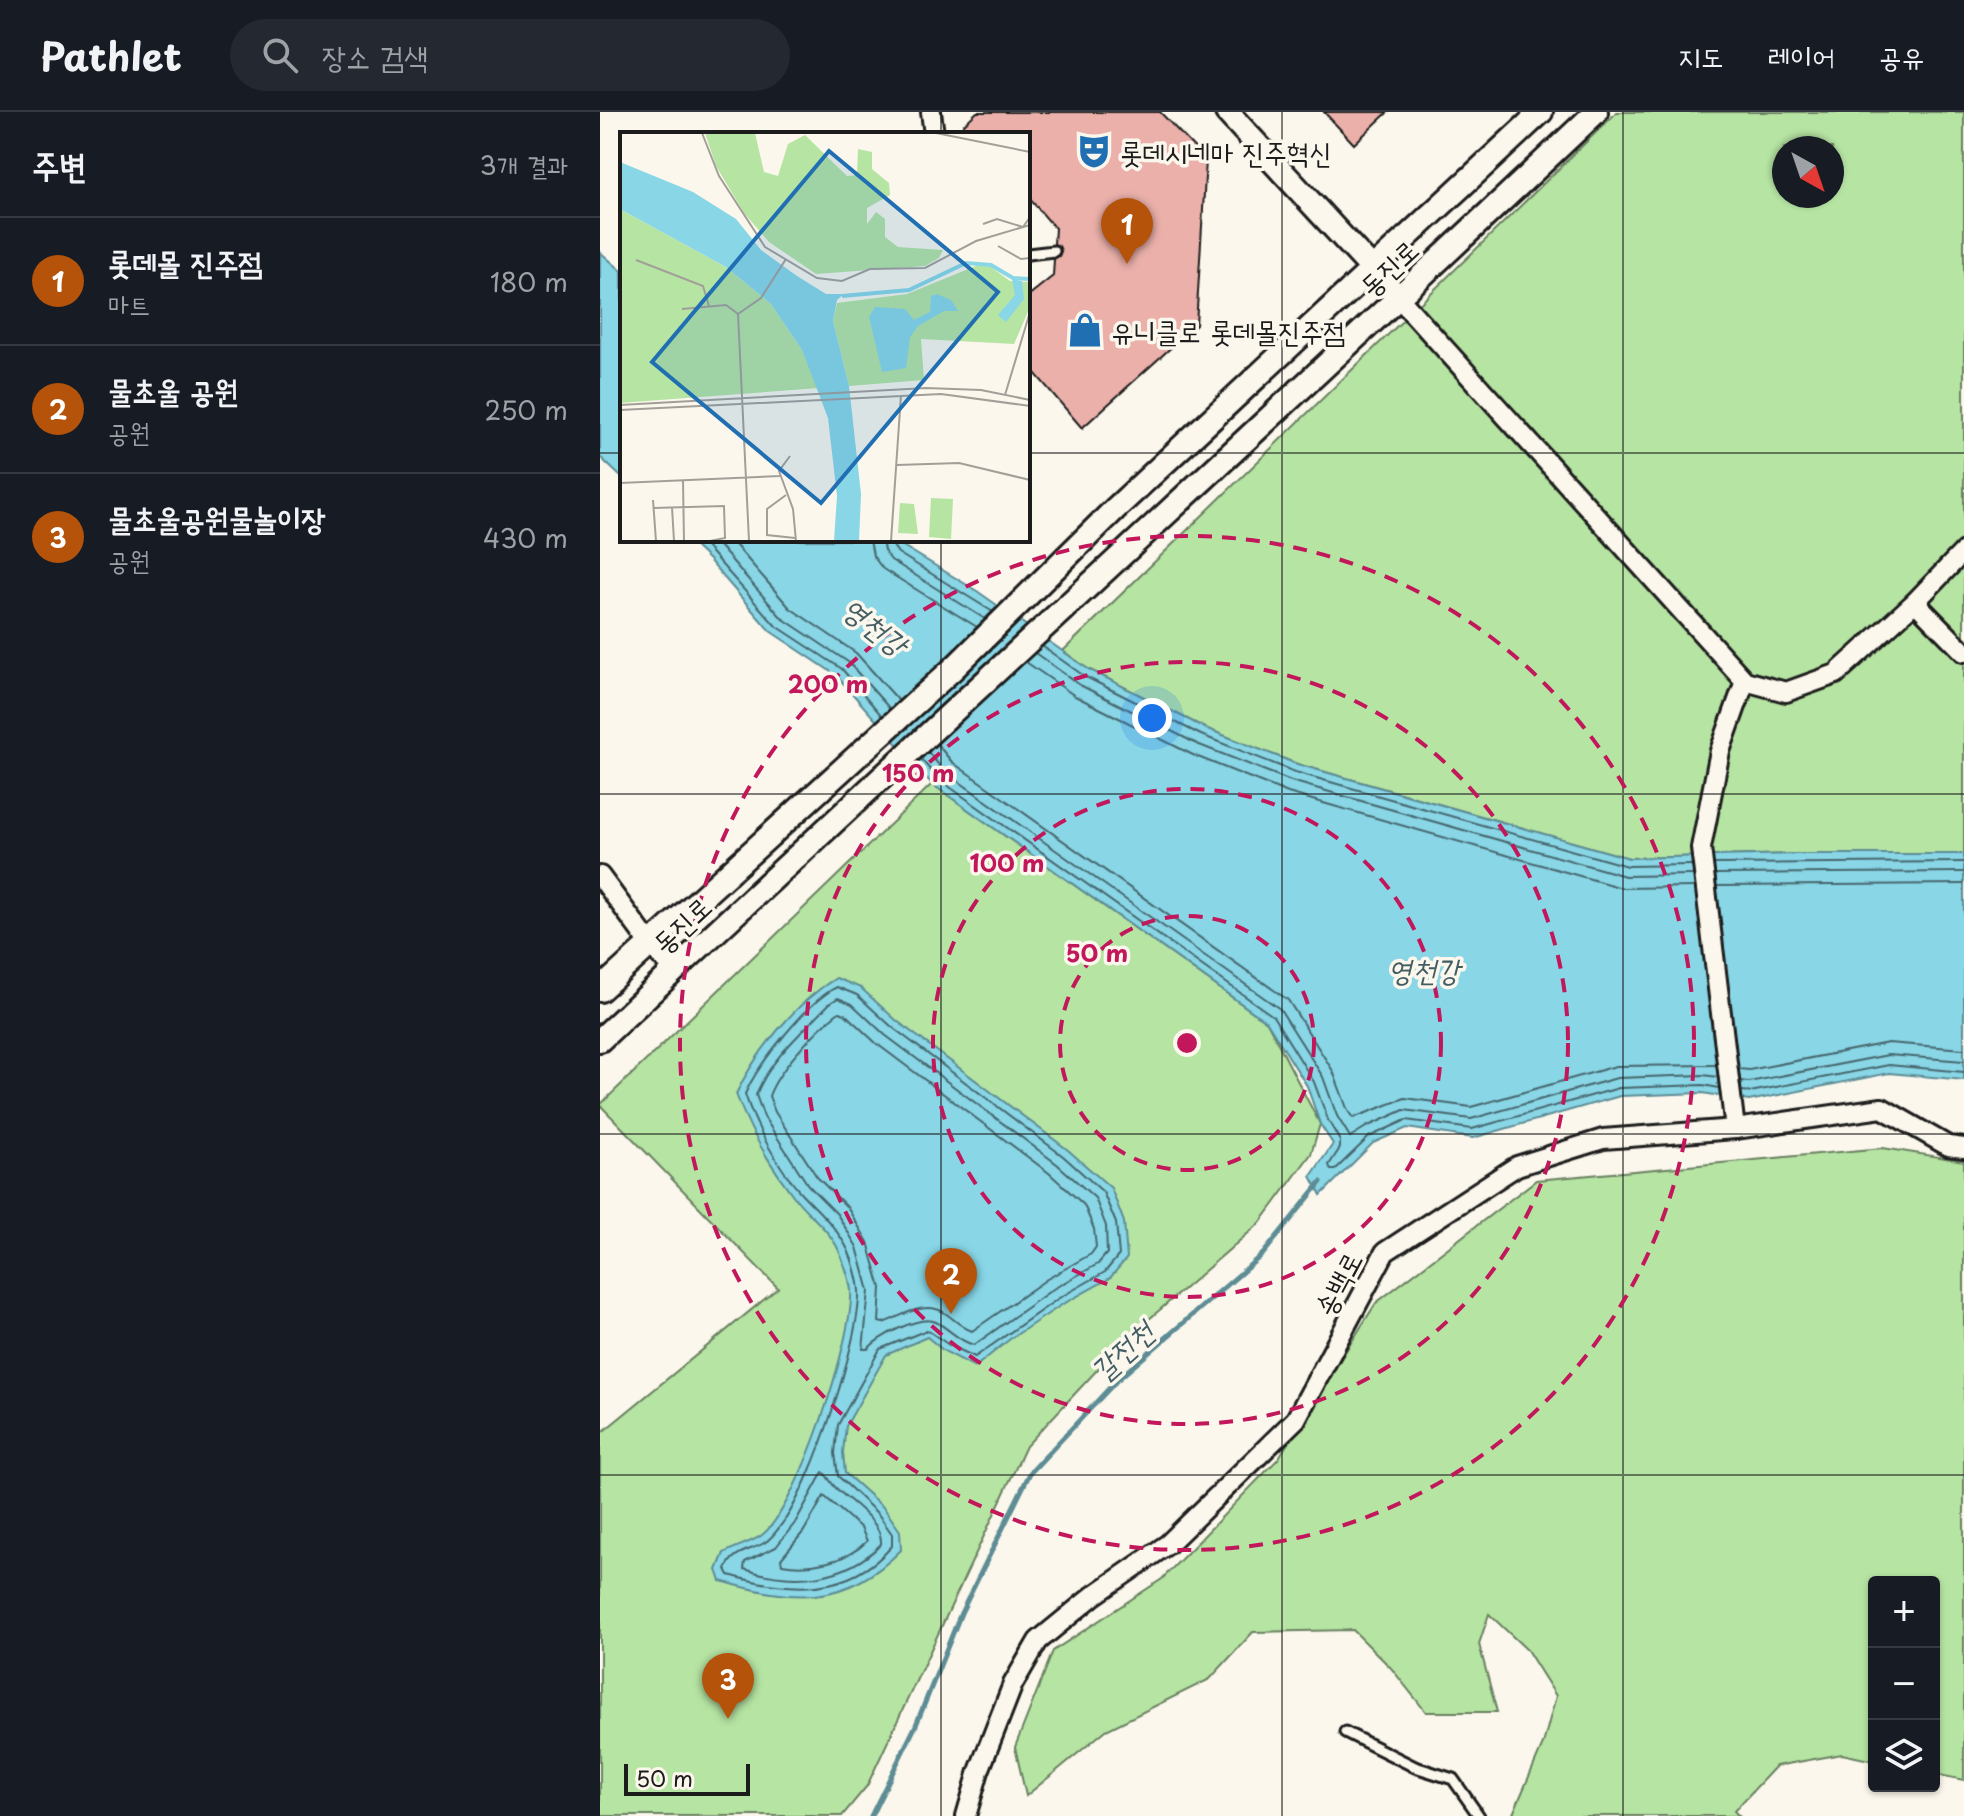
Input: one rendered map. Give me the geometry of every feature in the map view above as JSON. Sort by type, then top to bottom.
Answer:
[{"type":"street","points":[[931,112],[934,132]]},
{"type":"street","points":[[1227,112],[1745,681],[1786,692],[1836,674],[1915,602],[1964,551]]},
{"type":"street","name":"동진로","points":[[600,990],[955,667],[1115,509],[1541,112]]},
{"type":"street","name":"동진로","points":[[600,1040],[1596,112]]},
{"type":"street","points":[[1915,602],[1964,652]]},
{"type":"street","points":[[1735,1129],[1701,848],[1720,751],[1745,681]]},
{"type":"street","points":[[600,876],[650,944],[675,971]]},
{"type":"street","name":"송백로","points":[[966,1816],[979,1771],[1013,1684],[1038,1641],[1093,1596],[1168,1544],[1296,1419],[1385,1252],[1517,1166],[1603,1139],[1735,1129],[1882,1108],[1948,1146],[1964,1148]]},
{"type":"lane","points":[[1030,254],[1054,251]]},
{"type":"lane","points":[[1345,1732],[1415,1767],[1453,1779],[1479,1816]]},
{"type":"green space","points":[[1617,112],[1964,112],[1964,854],[1629,858],[1297,764],[1205,728],[1088,669],[1063,651]]},
{"type":"green space","points":[[932,784],[1267,1022],[1320,1124],[1311,1154],[1260,1223],[1125,1340],[1026,1446],[867,1786],[842,1816],[600,1816],[600,1434],[778,1288],[600,1105]]},
{"type":"green space","points":[[1883,1148],[1964,1161],[1964,1780],[1940,1775],[1940,1576],[1868,1576],[1868,1760],[1842,1754],[1776,1766],[1734,1811],[1739,1816],[1512,1816],[1543,1744],[1556,1696],[1527,1650],[1489,1614],[1479,1644],[1497,1712],[1426,1712],[1391,1668],[1353,1630],[1253,1632],[1210,1679],[1106,1730],[1026,1796],[1015,1747],[1053,1651],[1162,1579],[1278,1459],[1376,1303],[1536,1180]]},
{"type":"water","points":[[600,252],[620,269],[620,476],[600,457]]},
{"type":"water","name":"영천강","points":[[690,542],[900,542],[977,591],[1088,669],[1205,728],[1297,764],[1629,858],[1964,854],[1964,1080],[1889,1073],[1749,1101],[1703,1093],[1620,1096],[1473,1138],[1407,1128],[1373,1143],[1321,1195],[1311,1176],[1333,1144],[1320,1124],[1307,1086],[1267,1022],[932,784],[836,675],[770,631]]},
{"type":"water","points":[[836,978],[861,988],[897,1021],[1068,1150],[1111,1188],[1124,1222],[1127,1258],[1110,1278],[1063,1304],[975,1367],[944,1351],[927,1337],[886,1355],[846,1426],[843,1452],[845,1473],[884,1508],[900,1531],[901,1550],[859,1582],[817,1595],[795,1595],[721,1581],[717,1570],[724,1553],[762,1535],[792,1492],[834,1381],[850,1313],[851,1291],[837,1247],[775,1170],[753,1133],[736,1094],[778,1029],[806,1000]]},
{"type":"building","points":[[977,112],[1160,112],[1206,160],[1196,325],[1082,428],[1030,367],[1030,294],[1053,276],[1054,259],[1061,251],[1054,244],[1055,228],[1030,199],[1030,132],[969,132],[963,125]]},
{"type":"building","points":[[1324,112],[1388,112],[1354,144]]},
{"type":"waterway","name":"갈전천","points":[[871,1816],[916,1725],[961,1613],[1030,1473],[1117,1380],[1263,1254],[1321,1182]]},
{"type":"place","name":"롯데시네마 진주혁신","points":[[1094,151]]},
{"type":"place","name":"롯데몰 진주점","points":[[1127,264]]},
{"type":"place","name":"유니클로 롯데몰진주점","points":[[1085,330]]},
{"type":"place","name":"물초울 공원","points":[[951,1314]]},
{"type":"place","name":"물초울공원물놀이장","points":[[728,1719]]}]
